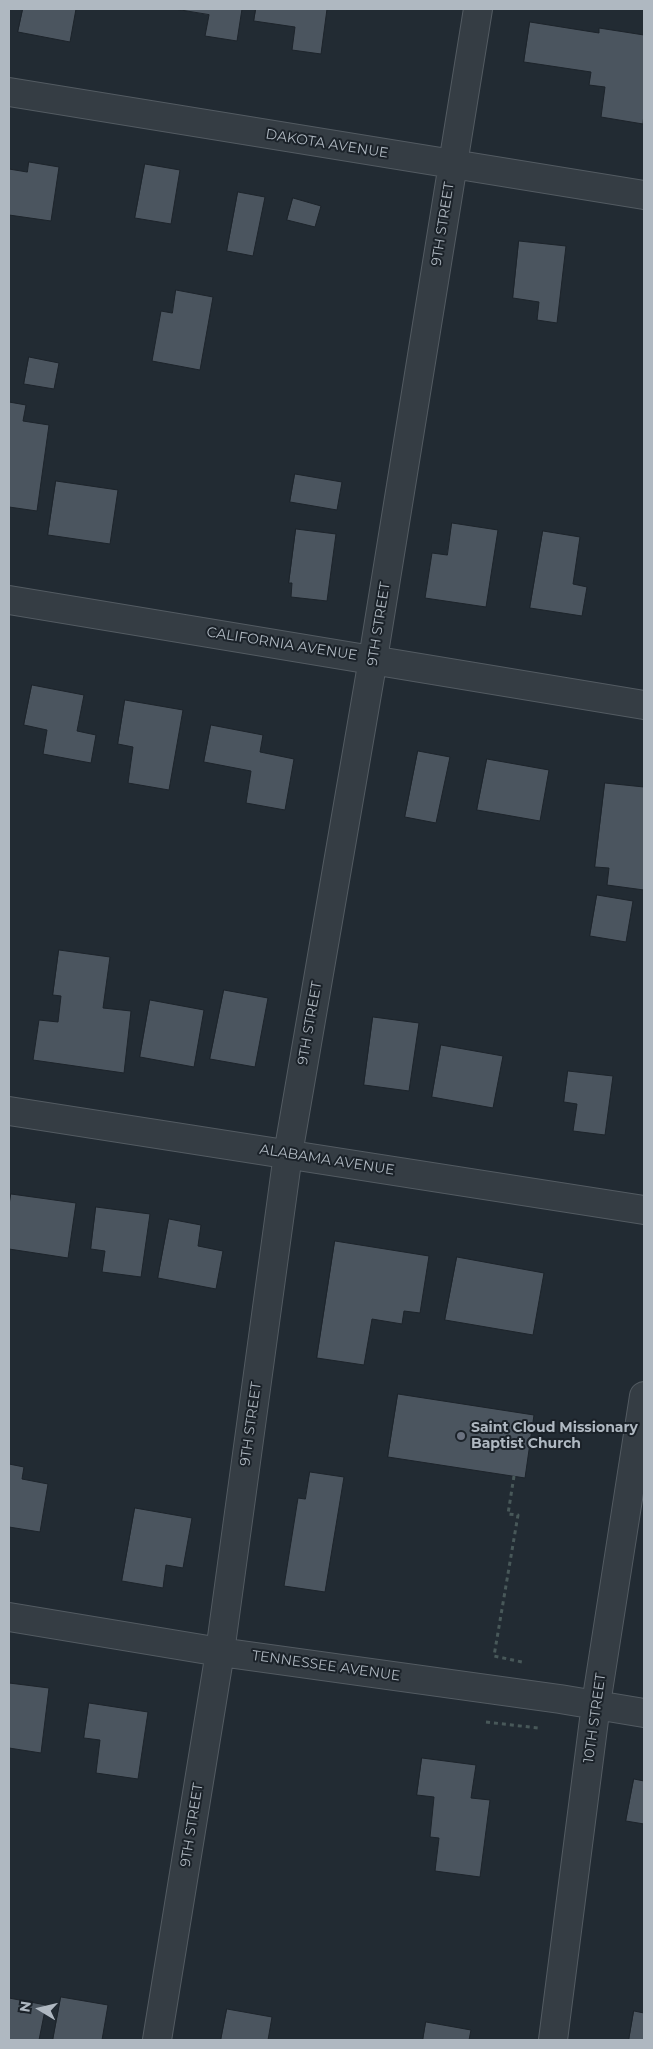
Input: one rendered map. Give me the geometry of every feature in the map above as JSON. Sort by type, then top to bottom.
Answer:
[{"type":"street","name":"9TH STREET","points":[[157,2040],[220,1652],[288,1154],[373,658],[478,9]]},
{"type":"street","name":"DAKOTA AVENUE","points":[[9,92],[644,195]]},
{"type":"street","name":"CALIFORNIA AVENUE","points":[[9,600],[373,658],[644,705]]},
{"type":"street","name":"ALABAMA AVENUE","points":[[9,1111],[644,1210]]},
{"type":"street","name":"10TH STREET","points":[[552,2040],[596,1704],[644,1396]]},
{"type":"street","name":"TENNESSEE AVENUE","points":[[9,1617],[220,1652],[644,1712]]},
{"type":"path","points":[[514,1476],[508,1514],[518,1515],[494,1656],[530,1663]]},
{"type":"path","points":[[486,1722],[553,1730],[560,1699]]},
{"type":"building","points":[[23,9],[76,9],[70,42],[18,32]]},
{"type":"building","points":[[175,9],[242,9],[237,41],[205,36],[209,15]]},
{"type":"building","points":[[256,9],[327,9],[321,54],[292,50],[295,27],[254,21]]},
{"type":"building","points":[[530,22],[599,33],[599,28],[644,35],[643,124],[601,117],[605,87],[589,85],[591,72],[524,62]]},
{"type":"building","points":[[29,162],[59,167],[51,221],[9,215],[9,169],[27,172]]},
{"type":"building","points":[[145,164],[180,170],[171,224],[135,218]]},
{"type":"building","points":[[238,192],[265,197],[253,256],[227,251]]},
{"type":"building","points":[[293,198],[321,206],[315,227],[287,220]]},
{"type":"building","points":[[519,241],[566,246],[557,323],[537,320],[539,302],[513,298]]},
{"type":"building","points":[[176,290],[213,297],[200,370],[152,361],[161,311],[172,313]]},
{"type":"building","points":[[29,357],[59,363],[54,389],[24,384]]},
{"type":"building","points":[[9,402],[26,405],[23,421],[49,425],[37,511],[9,507]]},
{"type":"building","points":[[295,474],[342,482],[337,510],[290,502]]},
{"type":"building","points":[[56,481],[118,490],[110,544],[48,535]]},
{"type":"building","points":[[452,523],[498,530],[486,607],[425,598],[432,553],[447,555]]},
{"type":"building","points":[[296,529],[336,534],[327,601],[291,597],[292,583],[289,583]]},
{"type":"building","points":[[543,531],[580,537],[573,584],[587,587],[582,616],[530,608]]},
{"type":"building","points":[[32,685],[84,695],[77,731],[96,735],[91,763],[43,754],[47,730],[24,725]]},
{"type":"building","points":[[125,700],[183,710],[169,790],[128,783],[133,747],[118,744]]},
{"type":"building","points":[[211,725],[263,735],[260,752],[294,759],[285,810],[246,803],[251,771],[204,762]]},
{"type":"building","points":[[418,751],[450,757],[436,823],[405,817]]},
{"type":"building","points":[[487,759],[549,770],[540,821],[477,810]]},
{"type":"building","points":[[605,783],[644,787],[644,890],[607,885],[609,868],[595,867]]},
{"type":"building","points":[[597,895],[633,901],[626,942],[590,936]]},
{"type":"building","points":[[59,950],[110,957],[103,1008],[131,1011],[124,1073],[33,1060],[39,1020],[58,1022],[61,996],[53,995]]},
{"type":"building","points":[[224,990],[268,998],[255,1067],[210,1059]]},
{"type":"building","points":[[150,1000],[204,1010],[194,1067],[140,1057]]},
{"type":"building","points":[[373,1017],[419,1023],[409,1091],[364,1085]]},
{"type":"building","points":[[441,1045],[503,1056],[493,1108],[432,1097]]},
{"type":"building","points":[[568,1071],[613,1076],[605,1135],[573,1131],[577,1104],[564,1102]]},
{"type":"building","points":[[11,1194],[76,1203],[68,1258],[9,1249],[9,1206]]},
{"type":"building","points":[[96,1207],[150,1214],[141,1277],[102,1272],[105,1251],[91,1249]]},
{"type":"building","points":[[169,1219],[201,1225],[198,1246],[223,1251],[216,1289],[158,1278]]},
{"type":"building","points":[[335,1241],[429,1256],[420,1313],[404,1311],[402,1324],[372,1319],[364,1365],[317,1358]]},
{"type":"building","points":[[457,1257],[544,1273],[533,1335],[445,1320]]},
{"type":"building","name":"Saint Cloud Missionary Baptist Church","points":[[398,1394],[534,1415],[525,1478],[388,1457]]},
{"type":"building","points":[[9,1464],[24,1467],[22,1479],[48,1484],[40,1532],[9,1527]]},
{"type":"building","points":[[310,1472],[344,1477],[325,1592],[284,1586],[298,1498],[305,1499]]},
{"type":"building","points":[[135,1508],[192,1518],[183,1568],[166,1565],[163,1588],[122,1581]]},
{"type":"building","points":[[9,1683],[49,1688],[41,1753],[9,1748]]},
{"type":"building","points":[[89,1703],[148,1712],[138,1779],[96,1773],[100,1740],[84,1738]]},
{"type":"building","points":[[422,1758],[476,1765],[471,1798],[490,1800],[480,1877],[435,1871],[439,1838],[430,1837],[434,1797],[417,1795]]},
{"type":"building","points":[[634,1779],[644,1781],[644,1824],[626,1821]]},
{"type":"building","points":[[61,1997],[108,2005],[102,2040],[53,2040]]},
{"type":"building","points":[[9,1998],[46,2005],[39,2040],[9,2040]]},
{"type":"building","points":[[227,2009],[272,2017],[268,2040],[221,2040]]},
{"type":"building","points":[[634,2011],[644,2013],[644,2040],[629,2040]]},
{"type":"building","points":[[426,2022],[471,2030],[469,2040],[423,2040]]},
{"type":"place","name":"Saint Cloud Missionary Baptist Church","points":[[461,1436]]}]
